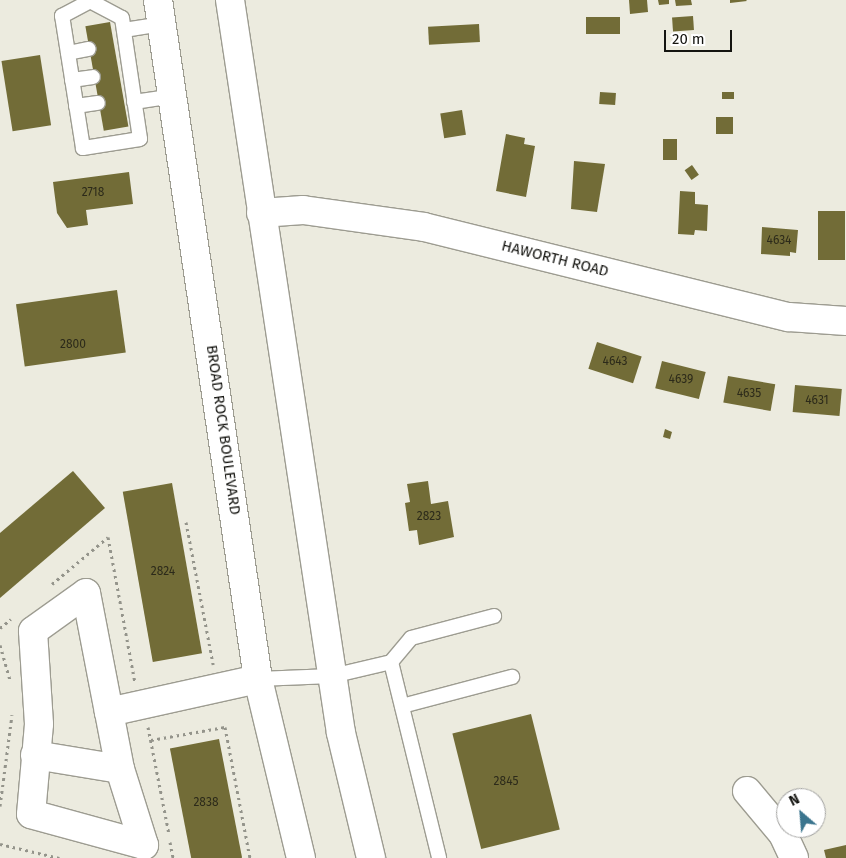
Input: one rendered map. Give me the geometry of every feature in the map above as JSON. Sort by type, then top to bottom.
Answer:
[{"type":"main road","points":[[230,0],[341,733],[371,858]]},
{"type":"main road","name":"BROAD ROCK BOULEVARD","points":[[160,12],[174,96],[258,679],[301,858]]},
{"type":"main road","name":"HAWORTH ROAD","points":[[261,213],[303,210],[424,227],[789,317],[846,321]]},
{"type":"main road","points":[[86,593],[120,769],[150,852],[31,814],[39,724],[33,632],[86,593]]},
{"type":"main road","points":[[109,712],[258,679]]},
{"type":"main road","points":[[35,755],[120,769]]},
{"type":"main road","points":[[747,791],[783,834],[794,858]]},
{"type":"lane","points":[[90,1],[122,18],[121,40],[124,72],[140,139],[83,148],[62,16],[90,1]]},
{"type":"lane","points":[[121,40],[160,12]]},
{"type":"lane","points":[[68,53],[89,49]]},
{"type":"lane","points":[[72,80],[93,77]]},
{"type":"lane","points":[[130,99],[174,96]]},
{"type":"lane","points":[[76,106],[98,103]]},
{"type":"lane","points":[[258,679],[332,676],[391,662],[411,638],[494,616]]},
{"type":"lane","points":[[391,662],[439,858]]},
{"type":"lane","points":[[402,706],[512,677]]},
{"type":"path","points":[[186,522],[217,688]]},
{"type":"path","points":[[0,645],[12,687]]},
{"type":"path","points":[[0,668],[7,669]]},
{"type":"path","points":[[144,704],[173,858]]},
{"type":"path","points":[[0,806],[13,706]]},
{"type":"path","points":[[151,740],[224,727],[250,858]]},
{"type":"path","points":[[0,844],[59,858]]},
{"type":"building","points":[[629,0],[647,0],[648,12],[630,14]]},
{"type":"building","points":[[658,0],[669,0],[669,4],[659,5]]},
{"type":"building","points":[[675,0],[691,0],[692,5],[676,6]]},
{"type":"building","points":[[730,0],[746,0],[747,1],[730,3]]},
{"type":"building","points":[[693,16],[694,30],[673,31],[672,17]]},
{"type":"building","points":[[586,17],[620,17],[620,34],[586,34]]},
{"type":"building","points":[[110,22],[128,126],[104,131],[85,26]]},
{"type":"building","points":[[479,24],[480,42],[429,45],[428,27]]},
{"type":"building","points":[[40,55],[51,125],[13,131],[1,61]]},
{"type":"building","points":[[600,92],[616,93],[615,105],[599,104]]},
{"type":"building","points":[[722,92],[734,92],[734,99],[722,99]]},
{"type":"building","points":[[462,110],[466,135],[444,138],[440,113]]},
{"type":"building","points":[[716,117],[733,117],[733,134],[716,134]]},
{"type":"building","points":[[506,134],[525,138],[524,144],[535,146],[526,197],[496,191]]},
{"type":"building","points":[[663,139],[677,139],[677,160],[663,160]]},
{"type":"building","points":[[574,161],[605,164],[597,212],[571,209]]},
{"type":"building","points":[[692,165],[699,175],[692,180],[685,170]]},
{"type":"building","points":[[129,172],[133,204],[86,210],[88,225],[67,228],[57,213],[53,182]]},
{"type":"building","points":[[680,191],[695,192],[695,204],[708,205],[707,231],[695,230],[694,235],[678,234]]},
{"type":"building","points":[[818,211],[845,211],[845,260],[818,260]]},
{"type":"building","points":[[762,227],[798,230],[796,253],[790,252],[790,256],[761,254]]},
{"type":"building","points":[[117,290],[126,352],[25,367],[16,304]]},
{"type":"building","points":[[597,342],[642,357],[633,383],[588,369]]},
{"type":"building","points":[[662,361],[706,372],[699,399],[655,388]]},
{"type":"building","points":[[728,376],[775,384],[771,411],[723,403]]},
{"type":"building","points":[[795,385],[842,389],[839,416],[793,412]]},
{"type":"building","points":[[665,429],[672,432],[670,439],[663,437]]},
{"type":"building","points":[[73,471],[105,508],[0,598],[0,533]]},
{"type":"building","points":[[428,481],[431,504],[448,501],[454,537],[419,545],[417,530],[409,531],[405,503],[410,502],[407,484]]},
{"type":"building","points":[[172,483],[202,653],[153,662],[123,492]]},
{"type":"building","points":[[531,714],[560,829],[481,849],[452,734]]},
{"type":"building","points":[[219,739],[242,858],[191,858],[170,749]]},
{"type":"building","points":[[846,845],[846,858],[826,858],[824,850]]}]
